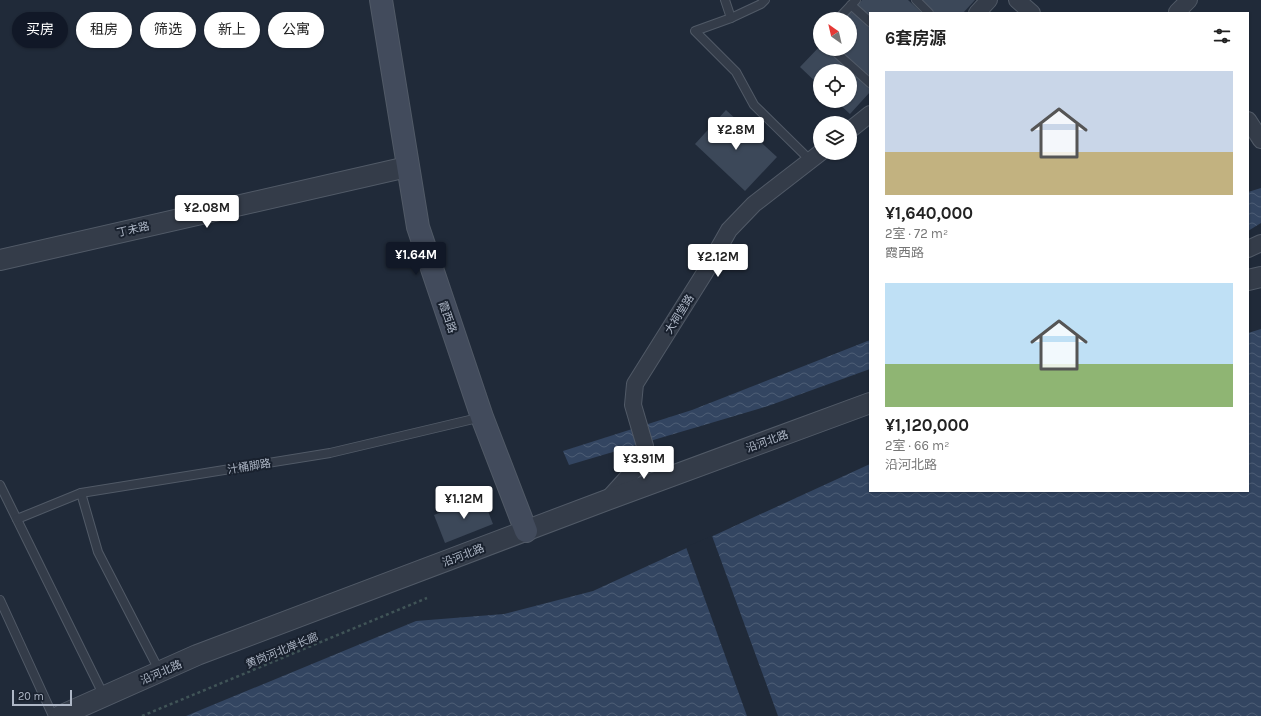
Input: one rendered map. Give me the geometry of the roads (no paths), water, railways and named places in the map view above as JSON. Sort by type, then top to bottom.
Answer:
[{"type":"main road","name":"霞西路","points":[[381,0],[407,167],[418,227],[482,417],[526,531]]},
{"type":"street","points":[[978,12],[989,0]]},
{"type":"street","points":[[1017,0],[1031,12]]},
{"type":"street","points":[[1178,12],[1189,0]]},
{"type":"street","points":[[857,124],[869,115]]},
{"type":"street","points":[[1249,122],[1261,140]]},
{"type":"street","name":"大祠堂路","points":[[608,500],[645,458],[645,446],[633,405],[635,384],[704,274],[729,230],[754,204],[813,159]]},
{"type":"street","name":"丁未路","points":[[0,260],[407,167]]},
{"type":"street","points":[[1249,249],[1261,243]]},
{"type":"street","points":[[1249,280],[1261,277]]},
{"type":"street","name":"沿河北路","points":[[60,716],[197,656],[608,500],[869,403]]},
{"type":"lane","points":[[724,0],[731,18]]},
{"type":"lane","points":[[765,0],[761,4],[731,18],[695,31],[736,72],[754,105],[813,154]]},
{"type":"lane","points":[[916,0],[928,12]]},
{"type":"lane","points":[[845,12],[854,2],[869,21]]},
{"type":"lane","points":[[840,56],[869,82]]},
{"type":"lane","name":"汁桶脚路","points":[[17,519],[81,493],[330,453],[482,417]]},
{"type":"lane","points":[[0,485],[104,696]]},
{"type":"lane","points":[[81,493],[98,552],[160,672]]},
{"type":"lane","points":[[0,600],[53,716]]},
{"type":"water","points":[[1261,188],[1261,223],[1249,230],[1249,192]]},
{"type":"water","points":[[1261,329],[1261,716],[186,716],[416,621],[504,614],[593,591],[869,464],[869,492],[1249,492],[1249,333]]},
{"type":"water","points":[[869,340],[869,369],[768,406],[569,465],[563,451],[692,410]]}]
